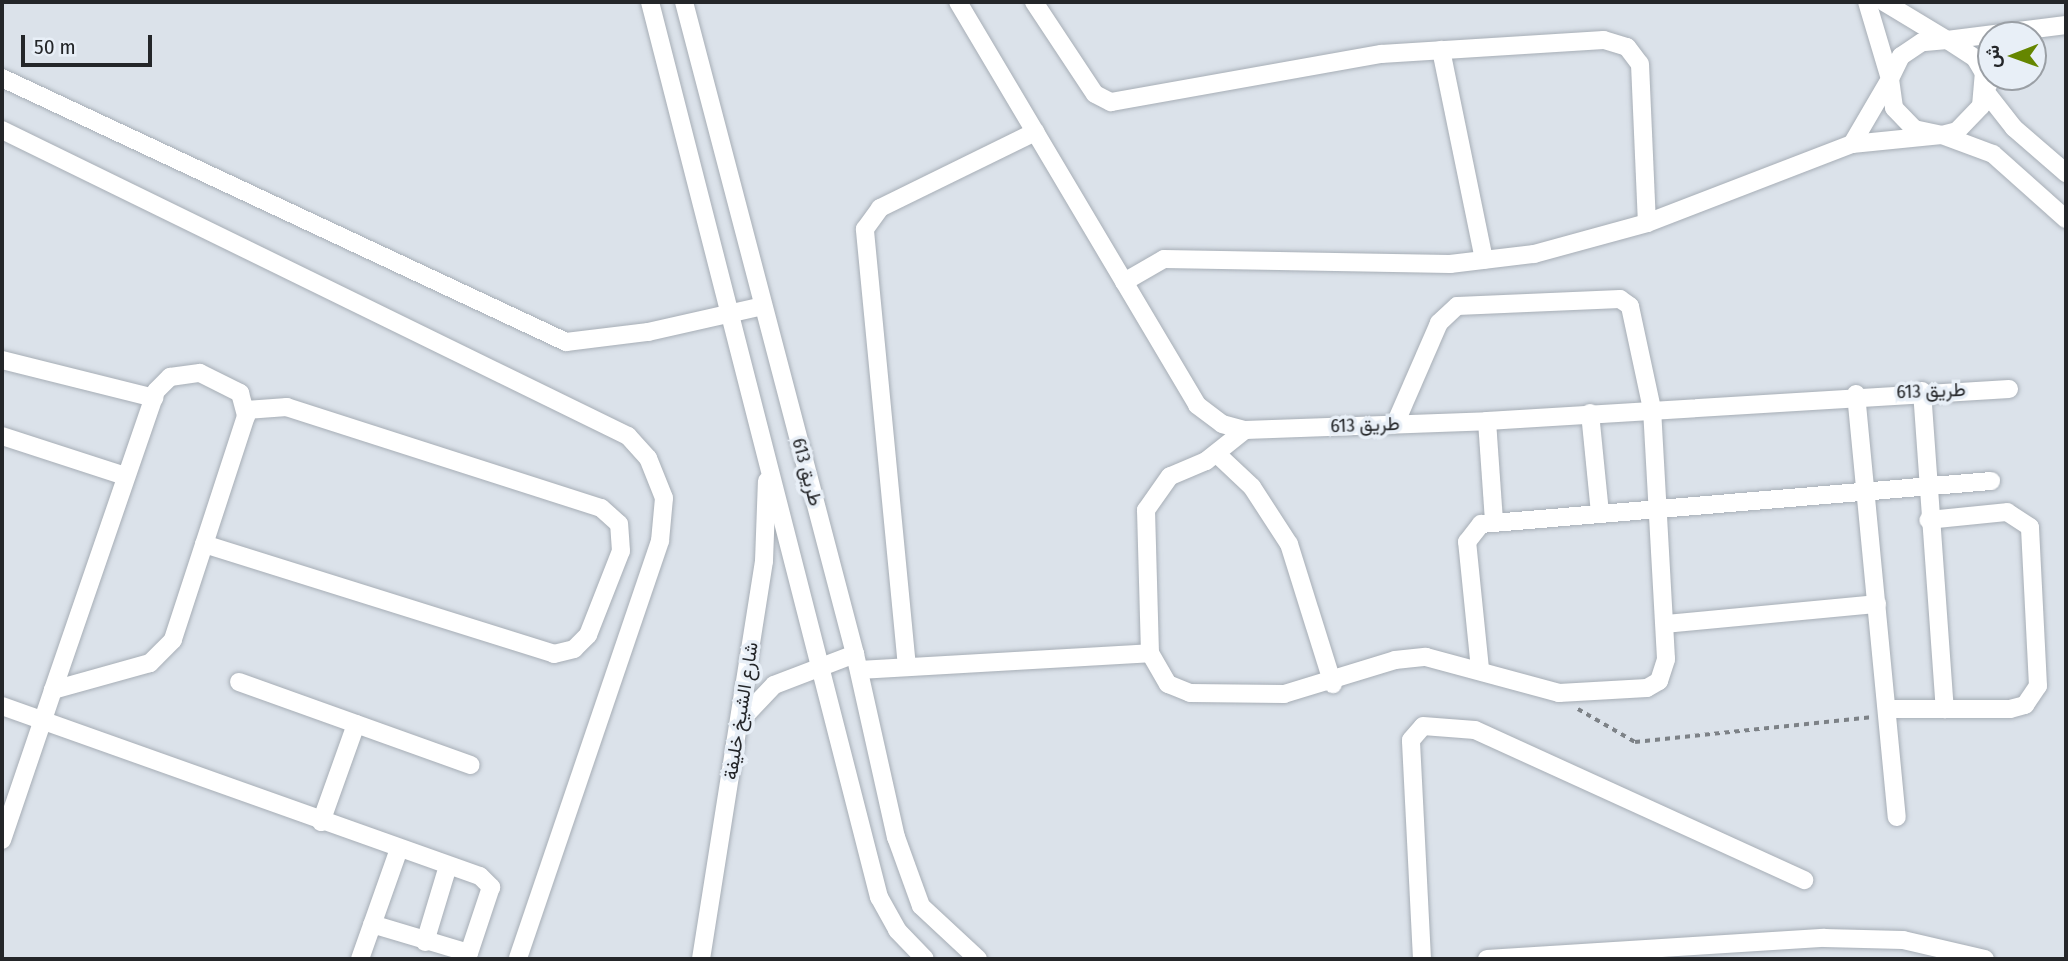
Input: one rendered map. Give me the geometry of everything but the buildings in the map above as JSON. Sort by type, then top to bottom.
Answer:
[{"type":"street","name":"طريق 613","points":[[650,2],[879,897],[897,930],[925,959]]},
{"type":"street","name":"طريق 613","points":[[684,2],[857,662],[896,837],[921,906],[978,959]]},
{"type":"street","name":"طريق 613","points":[[958,2],[1197,405],[1222,424],[1245,430],[1487,421],[1856,394],[2009,389]]},
{"type":"street","points":[[1034,2],[1095,94],[1111,102],[1381,54],[1604,40],[1627,47],[1640,64],[1647,223]]},
{"type":"street","points":[[1867,2],[1903,120],[1993,154],[2066,219]]},
{"type":"street","points":[[1884,2],[1975,58],[1977,62]]},
{"type":"street","points":[[2047,28],[2066,24]]},
{"type":"street","points":[[1852,144],[1911,47],[1977,37]]},
{"type":"street","points":[[1441,50],[1483,260]]},
{"type":"street","points":[[2,78],[566,342],[763,306]]},
{"type":"street","points":[[1124,282],[1164,260],[1483,260],[1534,254],[1647,223],[1852,144],[1942,135],[1972,121],[1985,91]]},
{"type":"street","points":[[1992,91],[2014,128],[2066,173]]},
{"type":"street","points":[[2,130],[628,436],[648,457],[664,498],[660,541],[518,959]]},
{"type":"street","points":[[906,667],[865,229],[880,208],[1035,132]]},
{"type":"street","points":[[1245,430],[1217,454],[1170,476],[1146,510],[1150,653],[1168,684],[1191,693],[1263,696],[1333,684],[1409,658],[1480,669],[1569,693],[1653,685],[1666,667],[1652,410],[1636,318],[1620,299],[1457,306],[1439,323],[1395,424]]},
{"type":"street","points":[[2,360],[154,398]]},
{"type":"street","points":[[2,840],[125,476],[154,398],[170,377],[200,373],[235,389],[246,410],[204,544],[165,652],[150,663],[53,690]]},
{"type":"street","points":[[1922,391],[1925,487],[1945,709]]},
{"type":"street","points":[[1856,394],[1897,817]]},
{"type":"street","points":[[204,544],[554,654],[574,649],[588,635],[621,551],[619,524],[601,508],[286,407],[246,410]]},
{"type":"street","points":[[1590,414],[1600,513]]},
{"type":"street","points":[[1487,421],[1494,522]]},
{"type":"street","points":[[2,436],[125,476]]},
{"type":"street","points":[[1217,454],[1266,505],[1289,544],[1333,684]]},
{"type":"street","name":"شارع الشيخ خليفة","points":[[701,959],[764,561],[768,462]]},
{"type":"street","points":[[1480,669],[1467,542],[1476,526],[1494,522],[1991,481]]},
{"type":"street","points":[[1887,712],[2017,708],[2035,694],[2033,540],[2026,521],[2015,513],[1928,520]]},
{"type":"street","points":[[1665,624],[1877,604]]},
{"type":"street","points":[[740,722],[774,685],[819,664],[857,662],[906,667],[1150,653]]},
{"type":"street","points":[[239,682],[471,765]]},
{"type":"street","points":[[2,706],[321,822],[485,878],[491,887],[476,945],[464,954],[372,924]]},
{"type":"street","points":[[321,822],[356,724]]},
{"type":"street","points":[[1422,959],[1411,740],[1423,726],[1475,730],[1804,880]]},
{"type":"street","points":[[360,959],[398,849]]},
{"type":"street","points":[[425,942],[448,866]]},
{"type":"street","points":[[1487,959],[1824,938],[1903,940],[1986,959]]},
{"type":"path","points":[[1569,693],[1570,705],[1635,742],[1887,712]]}]
